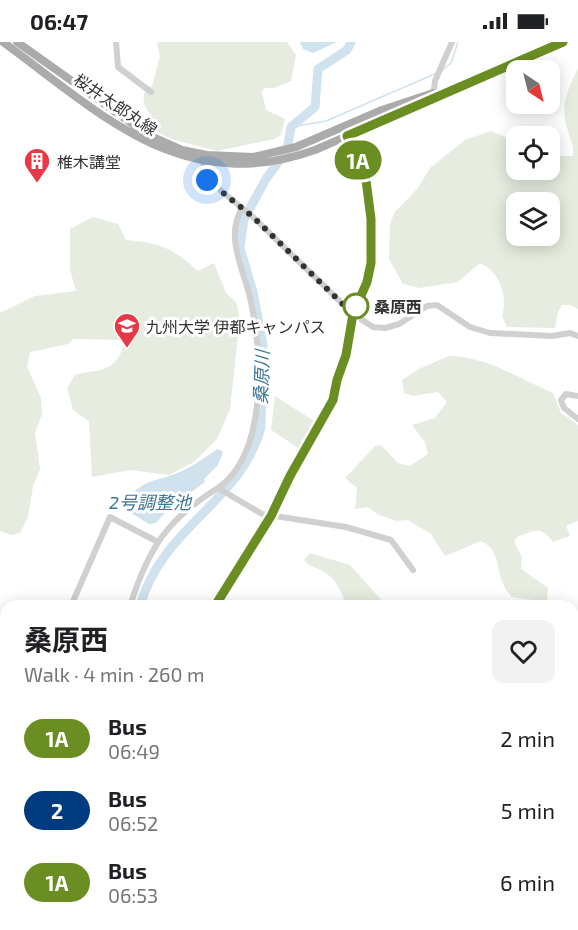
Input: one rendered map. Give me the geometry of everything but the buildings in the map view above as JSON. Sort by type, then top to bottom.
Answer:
[{"type":"main road","name":"桜井太郎丸線","points":[[3,42],[143,141],[177,155],[204,162],[241,165],[295,157],[345,132],[563,42]]},
{"type":"main road","name":"桜井太郎丸線","points":[[17,42],[148,135],[182,150],[236,158],[272,153],[345,132]]},
{"type":"street","points":[[116,42],[118,67],[151,92]]},
{"type":"street","points":[[433,96],[435,81],[452,42]]},
{"type":"street","points":[[219,600],[271,516],[290,476],[333,400],[346,355],[353,314],[367,282],[372,238],[366,180],[345,132]]},
{"type":"street","points":[[204,162],[203,175],[251,216],[353,314],[379,328],[399,324],[428,306],[437,305],[470,327],[490,333],[552,336],[570,333],[578,336]]},
{"type":"street","points":[[132,600],[147,560],[158,542],[182,512],[228,481],[250,441],[256,416],[257,342],[252,304],[234,248],[237,225],[243,209]]},
{"type":"street","points":[[578,396],[566,394],[561,400],[564,408],[578,419]]},
{"type":"street","points":[[219,489],[262,514],[346,527],[391,540],[413,570]]},
{"type":"street","points":[[74,600],[110,516],[158,542]]},
{"type":"shaded area","points":[[287,42],[296,55],[291,81],[274,88],[264,88],[262,92],[266,110],[285,119],[281,135],[274,139],[218,151],[174,140],[151,129],[152,116],[145,107],[144,97],[146,89],[152,86],[160,56],[157,43]]},
{"type":"shaded area","points":[[578,68],[578,309],[570,305],[562,305],[555,328],[507,327],[502,316],[504,301],[501,285],[493,272],[480,263],[458,282],[419,288],[403,284],[389,259],[390,225],[394,213],[418,188],[430,168],[465,140],[491,131],[506,138],[506,180],[560,180],[560,156],[573,156],[564,112],[568,90]]},
{"type":"shaded area","points":[[93,217],[118,224],[126,240],[157,245],[173,252],[198,271],[214,263],[226,293],[236,302],[240,318],[230,409],[217,439],[194,462],[169,475],[131,470],[92,477],[89,421],[73,410],[67,388],[75,375],[101,370],[113,364],[126,340],[73,339],[68,344],[30,352],[27,367],[41,398],[42,414],[35,433],[40,469],[33,486],[28,517],[20,533],[12,535],[0,531],[0,313],[35,296],[76,291],[70,270],[70,229]]},
{"type":"shaded area","points":[[449,356],[490,364],[553,393],[561,413],[578,425],[578,521],[566,526],[570,536],[553,542],[537,530],[517,537],[514,542],[522,557],[521,569],[548,588],[547,600],[512,597],[502,581],[493,552],[481,541],[445,556],[431,534],[408,520],[396,521],[377,514],[368,507],[355,509],[357,488],[345,478],[375,446],[381,445],[398,463],[410,466],[428,454],[425,442],[412,425],[435,418],[447,402],[438,392],[413,396],[404,393],[402,380],[421,368]]},
{"type":"shaded area","points":[[275,396],[314,421],[300,449],[271,430]]},
{"type":"shaded area","points":[[310,553],[350,565],[382,600],[344,600],[335,581],[304,560]]},
{"type":"water","points":[[300,42],[337,42],[313,53],[303,49]]},
{"type":"water","name":"2号調整池","points":[[218,449],[223,452],[218,465],[204,479],[205,482],[168,509],[156,523],[149,524],[128,511],[127,498],[139,488],[184,470]]},
{"type":"waterway","name":"桑原川","points":[[142,600],[151,578],[166,555],[237,475],[251,453],[261,427],[263,345],[253,292],[240,248],[244,219],[266,179],[287,150],[291,127],[315,107],[318,69],[347,50],[351,42]]},
{"type":"waterway","points":[[441,71],[451,63],[458,42]]},
{"type":"waterway","points":[[291,127],[326,121],[437,73]]},
{"type":"bus line","name":"1A","points":[[219,600],[271,516],[290,476],[333,400],[346,355],[353,314],[367,282],[371,263],[372,238],[366,180],[347,136],[563,42]]},
{"type":"place","name":"椎木講堂","points":[[37,184]]},
{"type":"place","name":"桑原西","points":[[356,306]]},
{"type":"place","name":"九州大学 伊都キャンパス","points":[[127,349]]},
{"type":"route","points":[[207,180],[253,217],[353,314],[356,306]]}]
